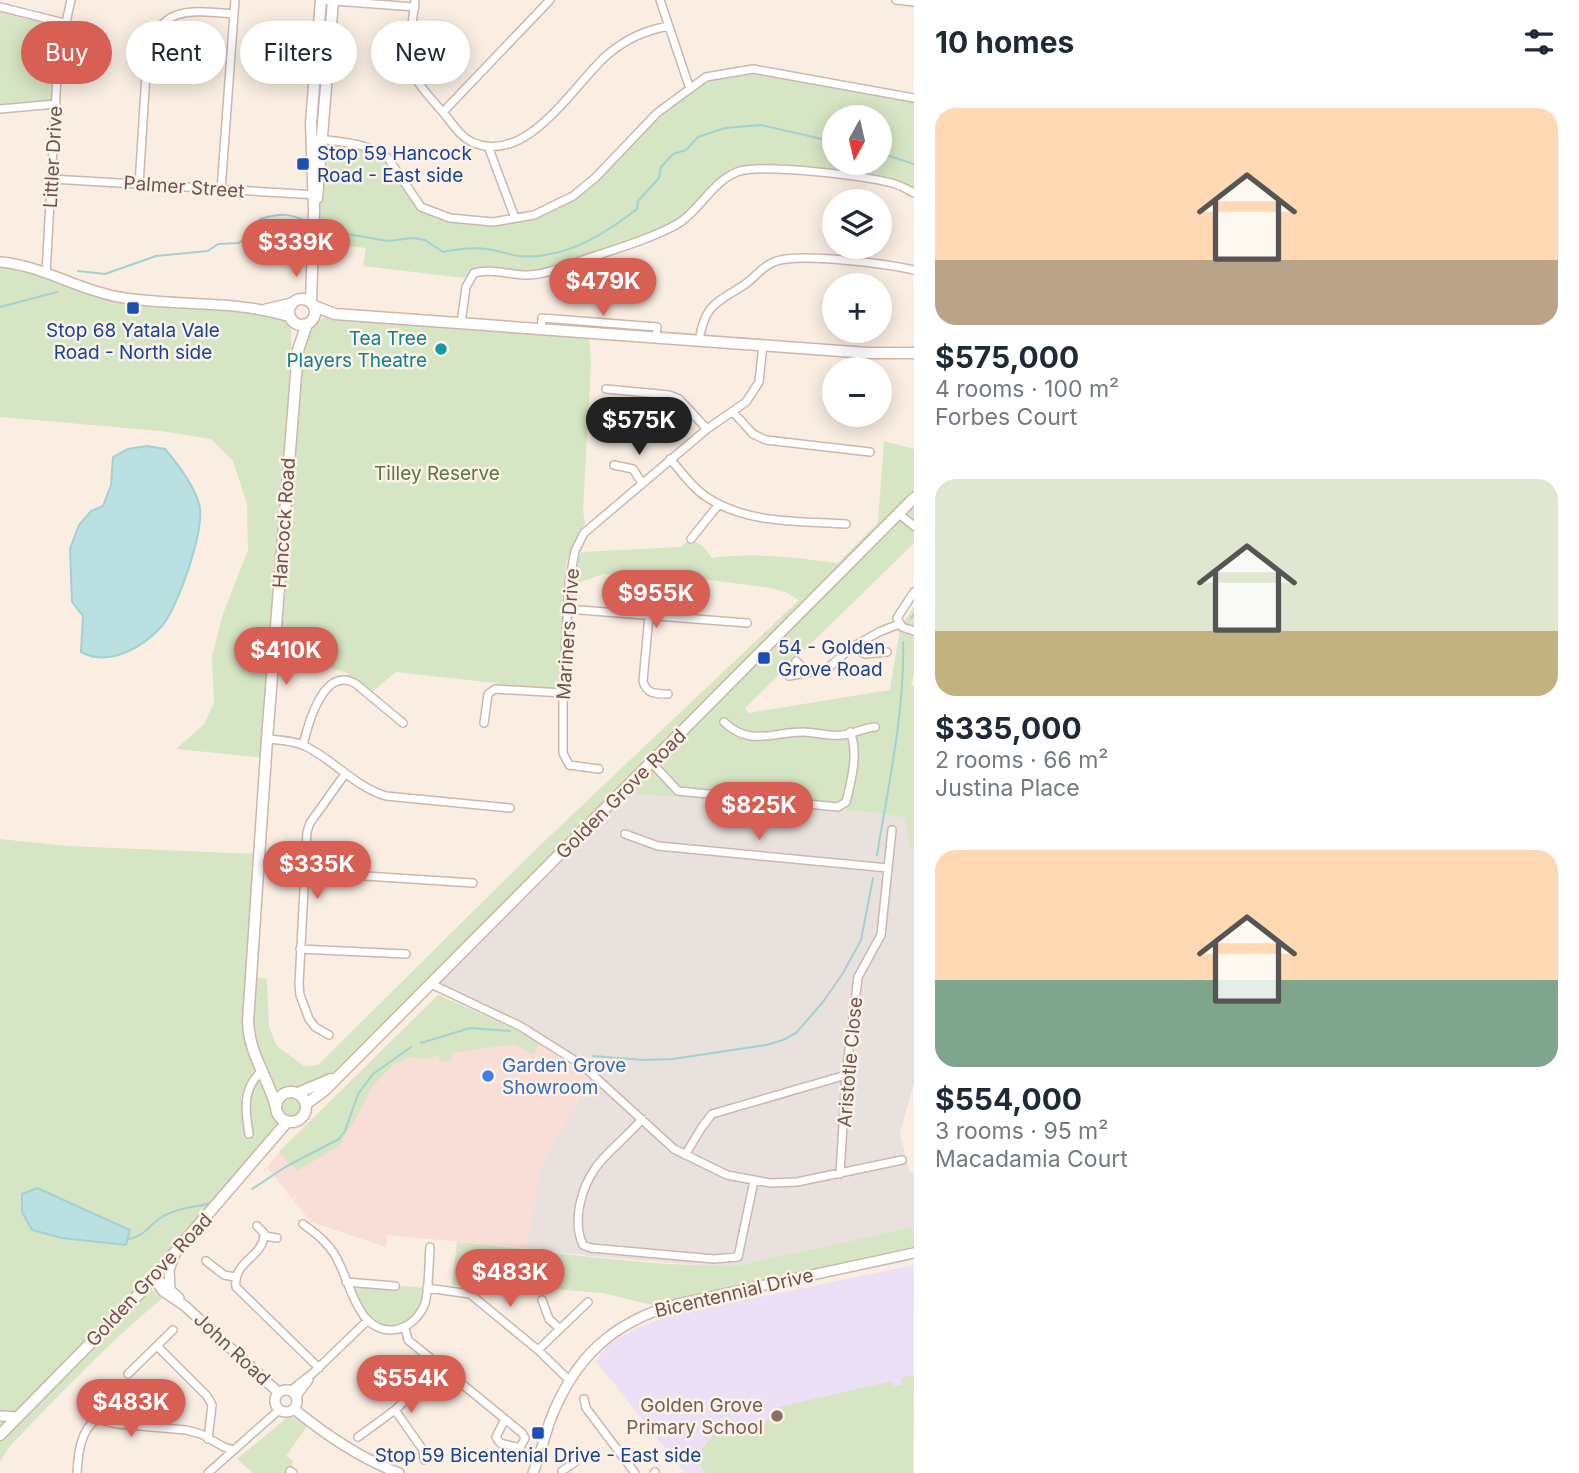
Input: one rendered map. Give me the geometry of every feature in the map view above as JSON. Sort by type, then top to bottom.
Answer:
[{"type":"main road","points":[[315,195],[311,138],[321,0]]},
{"type":"main road","points":[[309,322],[314,315],[312,255],[315,195],[333,0]]},
{"type":"main road","points":[[312,255],[305,287],[289,311],[292,319],[301,325],[335,314]]},
{"type":"main road","points":[[295,301],[305,299],[335,314],[868,353],[914,360]]},
{"type":"main road","name":"Hancock Road","points":[[276,1110],[271,1089],[251,1047],[248,1022],[298,351],[292,319]]},
{"type":"main road","name":"Hancock Road","points":[[298,351],[309,322]]},
{"type":"main road","points":[[868,353],[914,353]]},
{"type":"main road","name":"Golden Grove Road","points":[[306,1104],[326,1090],[914,496]]},
{"type":"main road","name":"Hancock Road","points":[[262,1071],[286,1092]]},
{"type":"main road","name":"Golden Grove Road","points":[[298,1093],[338,1076]]},
{"type":"main road","points":[[286,1092],[298,1093],[306,1104],[302,1118],[298,1121],[287,1122],[276,1110],[279,1098],[286,1092]]},
{"type":"main road","name":"Golden Grove Road","points":[[263,1150],[275,1126],[276,1110]]},
{"type":"main road","name":"Golden Grove Road","points":[[0,1435],[154,1278],[287,1122]]},
{"type":"street","name":"Littler Drive","points":[[65,21],[71,0]]},
{"type":"street","points":[[221,190],[235,0]]},
{"type":"street","points":[[321,0],[415,4],[410,59],[415,77],[461,135],[473,143],[488,146],[506,144],[523,137],[546,121],[606,56],[627,40],[645,31],[668,26]]},
{"type":"street","points":[[443,112],[550,0]]},
{"type":"street","points":[[660,0],[690,89]]},
{"type":"street","points":[[896,0],[914,2]]},
{"type":"street","points":[[0,7],[56,21]]},
{"type":"street","points":[[139,185],[150,39],[172,15],[198,10],[233,14]]},
{"type":"street","points":[[311,138],[368,147],[381,153],[388,158],[416,202],[430,212],[477,222],[515,218],[543,211],[583,189],[657,113],[706,78],[753,69],[914,99]]},
{"type":"street","name":"Littler Drive","points":[[46,274],[57,84]]},
{"type":"street","points":[[0,109],[56,104]]},
{"type":"street","points":[[488,146],[515,218]]},
{"type":"street","points":[[461,323],[466,287],[474,273],[542,273],[654,234],[685,219],[721,181],[744,170],[768,168],[878,181],[899,185],[914,193]]},
{"type":"street","name":"Palmer Street","points":[[52,179],[315,195]]},
{"type":"street","points":[[699,341],[705,319],[721,298],[743,286],[763,268],[778,260],[798,258],[891,265],[914,270]]},
{"type":"street","points":[[0,262],[22,266],[120,298],[261,309],[292,319]]},
{"type":"street","points":[[261,309],[295,301]]},
{"type":"street","name":"Mariners Drive","points":[[599,769],[569,765],[563,753],[563,693],[571,565],[584,533],[707,429],[746,402],[759,382],[763,345]]},
{"type":"street","points":[[606,388],[679,398],[707,429]]},
{"type":"street","points":[[733,412],[753,434],[766,440],[870,452]]},
{"type":"street","points":[[670,459],[706,497],[739,512],[764,519],[846,524]]},
{"type":"street","points":[[614,464],[633,469],[642,482]]},
{"type":"street","points":[[691,539],[719,504]]},
{"type":"street","points":[[901,512],[914,526]]},
{"type":"street","points":[[914,592],[897,618],[899,624],[914,631]]},
{"type":"street","points":[[567,609],[747,623]]},
{"type":"street","points":[[649,615],[643,681],[649,692],[668,694]]},
{"type":"street","points":[[789,676],[827,668],[852,647],[899,624]]},
{"type":"street","points":[[852,647],[865,654],[887,652]]},
{"type":"street","points":[[796,661],[807,672]]},
{"type":"street","points":[[303,745],[311,715],[319,699],[330,686],[348,679],[403,723]]},
{"type":"street","points":[[484,723],[488,694],[495,689],[563,693]]},
{"type":"street","points":[[724,722],[739,734],[765,737],[801,732],[842,735],[874,727]]},
{"type":"street","points":[[652,763],[681,792],[838,807],[844,804],[848,796],[855,743],[850,732]]},
{"type":"street","points":[[267,739],[303,745],[371,791],[397,798],[510,808]]},
{"type":"street","points":[[329,1035],[315,1027],[309,1019],[300,995],[304,872],[310,823],[345,774]]},
{"type":"street","name":"Aristotle Close","points":[[840,1174],[846,1075],[858,977],[881,934],[892,830]]},
{"type":"street","points":[[625,834],[658,846],[888,868]]},
{"type":"street","points":[[304,872],[473,883]]},
{"type":"street","points":[[300,949],[406,954]]},
{"type":"street","points":[[431,984],[520,1026],[582,1065],[674,1149],[727,1175],[754,1181],[797,1182],[902,1160]]},
{"type":"street","points":[[249,1134],[246,1117],[248,1089],[252,1079],[262,1071]]},
{"type":"street","points":[[685,1155],[712,1114],[846,1075]]},
{"type":"street","points":[[642,1119],[596,1167],[585,1189],[578,1217],[583,1245],[714,1259],[738,1257],[754,1181]]},
{"type":"street","points":[[303,1224],[319,1235],[335,1254],[355,1303],[368,1320],[372,1325],[387,1330],[398,1331],[405,1328],[425,1305],[430,1247]]},
{"type":"street","points":[[257,1226],[264,1236],[277,1238]]},
{"type":"street","points":[[264,1236],[254,1255],[239,1268],[235,1277],[236,1287],[316,1371]]},
{"type":"street","name":"Bicentennial Drive","points":[[534,1472],[552,1415],[580,1363],[600,1342],[626,1324],[645,1314],[690,1301],[914,1252]]},
{"type":"street","points":[[140,1293],[166,1289],[175,1254]]},
{"type":"street","name":"Bicentennial Drive","points":[[573,1377],[615,1336],[660,1314],[914,1258]]},
{"type":"street","points":[[206,1261],[224,1275],[235,1277]]},
{"type":"street","name":"John Road","points":[[154,1278],[278,1392]]},
{"type":"street","points":[[346,1282],[395,1286]]},
{"type":"street","points":[[427,1288],[470,1294],[573,1377]]},
{"type":"street","points":[[542,1300],[549,1319],[560,1329]]},
{"type":"street","points":[[538,1350],[588,1302]]},
{"type":"street","points":[[293,1394],[368,1320]]},
{"type":"street","points":[[405,1328],[408,1340],[523,1433],[525,1438],[520,1448],[500,1443],[496,1437],[505,1419]]},
{"type":"street","points":[[128,1374],[173,1330]]},
{"type":"street","points":[[158,1347],[207,1396],[212,1405],[208,1438]]},
{"type":"street","points":[[358,1437],[396,1410],[441,1367]]},
{"type":"street","points":[[278,1392],[293,1394],[298,1402],[294,1409],[284,1412],[279,1410],[274,1399],[278,1392]]},
{"type":"street","points":[[584,1399],[586,1408],[635,1473]]},
{"type":"street","points":[[294,1409],[361,1455],[400,1473]]},
{"type":"street","points":[[208,1473],[279,1410]]},
{"type":"street","points":[[396,1410],[424,1450],[424,1460]]},
{"type":"street","points":[[0,1416],[17,1417]]},
{"type":"street","points":[[77,1473],[83,1436],[89,1424],[97,1419],[186,1430],[233,1450]]},
{"type":"street","points":[[553,1466],[564,1472],[575,1462]]},
{"type":"shaded area","points":[[621,793],[879,813],[907,818],[910,849],[914,850],[914,1083],[900,1133],[909,1170],[914,1174],[914,1227],[739,1265],[711,1266],[527,1248],[540,1166],[593,1075],[533,1034],[431,984]]},
{"type":"shaded area","points":[[438,995],[539,1043],[590,1080],[540,1166],[527,1248],[387,1235],[386,1247],[311,1222],[267,1167]]},
{"type":"shaded area","name":"Golden Grove Primary School","points":[[914,1265],[913,1473],[685,1473],[595,1360],[610,1343],[635,1329],[668,1316]]},
{"type":"green space","points":[[0,13],[34,21],[21,21],[21,84],[53,84],[51,101],[0,106]]},
{"type":"green space","points":[[753,69],[914,98],[914,193],[894,184],[760,168],[729,176],[685,219],[634,241],[535,274],[484,272],[464,278],[363,266],[366,248],[317,242],[322,140],[381,153],[421,207],[477,222],[539,217],[573,196],[657,113],[706,77]]},
{"type":"green space","name":"Tilley Reserve","points":[[0,263],[103,294],[269,308],[291,319],[292,405],[307,324],[335,314],[589,333],[591,364],[583,510],[585,523],[566,563],[560,683],[555,688],[539,688],[396,672],[369,694],[348,679],[348,673],[274,651],[266,758],[176,749],[204,724],[214,703],[212,656],[223,614],[248,550],[247,504],[233,461],[211,439],[161,431],[0,417]]},
{"type":"green space","points":[[884,441],[914,449],[914,543],[745,708],[748,713],[890,690],[900,628],[914,607],[914,675],[911,686],[914,686],[914,850],[910,849],[906,818],[879,813],[621,793],[283,1129],[140,1293],[155,1290],[167,1294],[125,1330],[66,1388],[9,1447],[0,1462],[0,839],[67,846],[259,854],[251,977],[267,979],[269,1027],[277,1046],[304,1066],[318,1065],[533,852],[799,600],[771,588],[678,576],[604,574],[574,584],[581,552],[680,547],[691,539],[703,546],[712,558],[759,556],[838,563],[878,522]]},
{"type":"green space","points":[[438,995],[509,1026],[539,1043],[533,1055],[515,1044],[451,1053],[452,1061],[440,1062],[439,1055],[425,1059],[411,1057],[393,1065],[371,1088],[339,1146],[297,1171],[279,1152]]},
{"type":"green space","points":[[914,1227],[914,1252],[656,1306],[603,1293],[452,1285],[457,1242],[668,1264],[739,1265]]},
{"type":"green space","points":[[346,1282],[427,1288],[425,1305],[398,1331],[372,1325]]},
{"type":"green space","points":[[914,1375],[913,1473],[706,1473],[695,1458],[715,1433],[751,1423],[761,1429],[775,1408],[892,1381],[894,1386],[902,1385],[901,1378]]},
{"type":"green space","points":[[288,1417],[308,1425],[286,1456],[293,1461],[289,1473],[253,1473],[237,1459]]},
{"type":"water","points":[[147,446],[165,449],[193,490],[200,515],[195,548],[176,602],[162,626],[125,653],[92,656],[81,652],[83,616],[72,602],[70,549],[79,525],[91,511],[103,506],[111,485],[113,457],[128,449]]},
{"type":"water","points":[[37,1188],[130,1230],[126,1245],[62,1238],[32,1230],[22,1212],[22,1194]]},
{"type":"waterway","points":[[318,226],[329,231],[388,241],[413,238],[425,240],[443,252],[475,248],[518,256],[551,254],[596,237],[637,209],[638,201],[659,178],[661,167],[673,154],[686,150],[698,137],[725,128],[761,125],[822,139]]},
{"type":"waterway","points":[[892,157],[914,164]]},
{"type":"waterway","points":[[78,271],[105,274],[156,256],[208,251],[218,244],[239,243],[254,231],[260,219],[274,216],[285,215],[309,222]]},
{"type":"waterway","points":[[0,307],[57,292]]},
{"type":"waterway","points":[[911,618],[914,614]]},
{"type":"waterway","points":[[877,855],[899,722],[903,642]]},
{"type":"waterway","points":[[593,1056],[673,1059],[766,1045],[796,1033],[823,1002],[861,940],[873,878]]},
{"type":"waterway","points":[[421,1043],[470,1028],[510,1031]]},
{"type":"waterway","points":[[252,1189],[287,1166],[339,1139],[345,1131],[358,1094],[373,1074],[411,1047]]},
{"type":"waterway","points":[[129,1239],[147,1230],[168,1214],[212,1203]]},
{"type":"place","name":"Stop 59 Hancock Road - East side","points":[[303,164]]},
{"type":"place","name":"Stop 68 Yatala Vale Road - North side","points":[[133,308]]},
{"type":"place","name":"Tea Tree Players Theatre","points":[[441,349]]},
{"type":"place","name":"54 - Golden Grove Road","points":[[764,658]]},
{"type":"place","name":"Garden Grove Showroom","points":[[488,1076]]},
{"type":"place","name":"Golden Grove Primary School","points":[[777,1416]]},
{"type":"place","name":"Stop 59 Bicentenial Drive - East side","points":[[538,1433]]}]
